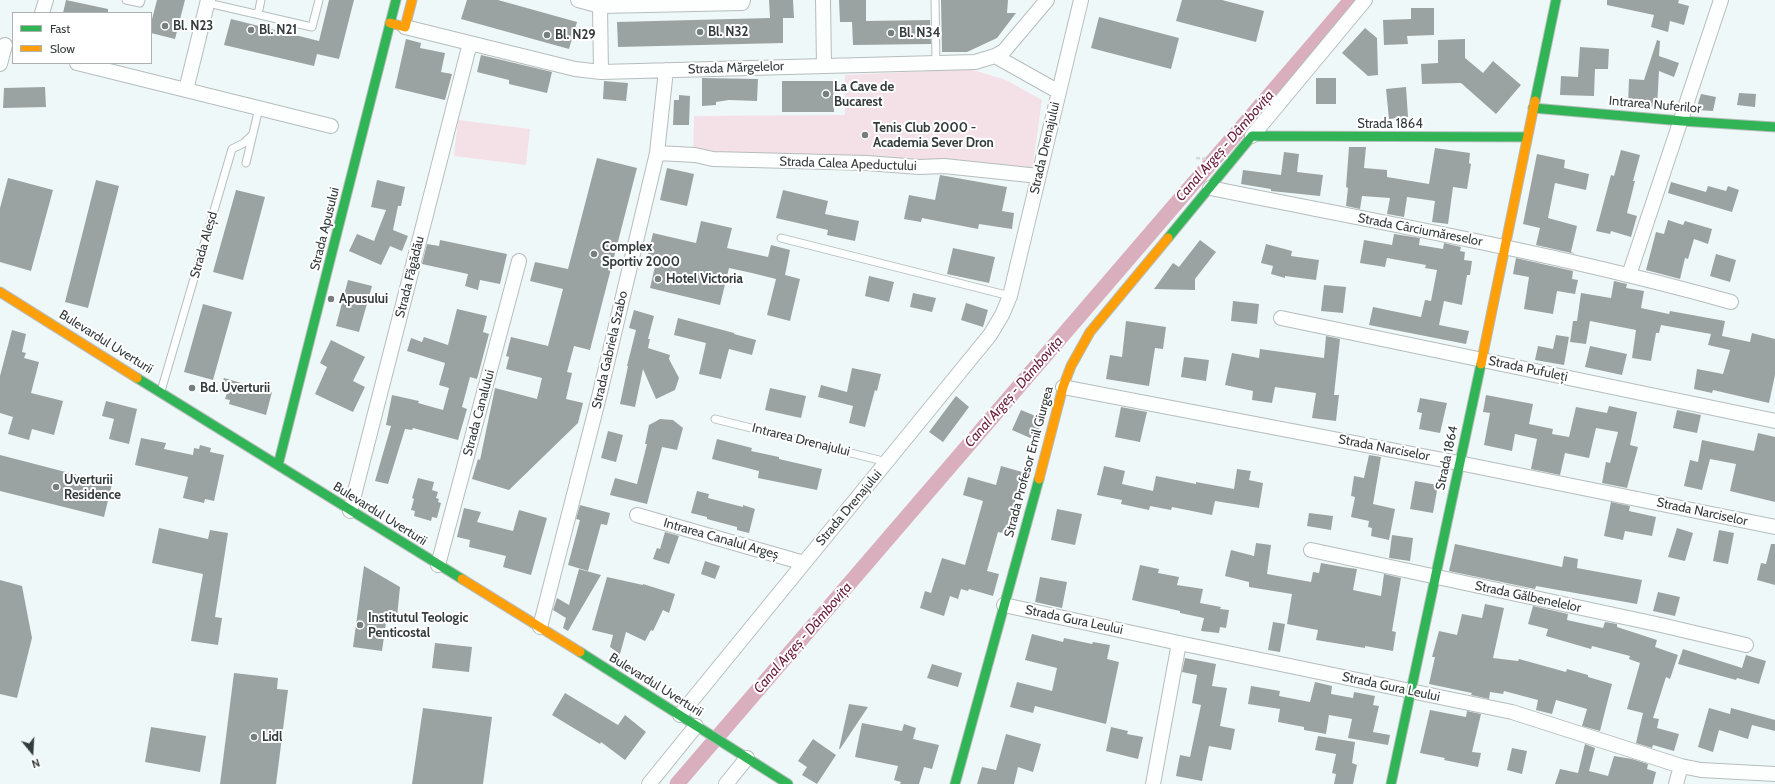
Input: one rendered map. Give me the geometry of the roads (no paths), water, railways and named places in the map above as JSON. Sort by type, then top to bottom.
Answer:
[{"type":"street","points":[[42,12],[46,0]]},
{"type":"street","name":"Strada Apusului","points":[[278,465],[396,0]]},
{"type":"street","points":[[390,24],[405,27],[412,0]]},
{"type":"street","points":[[578,0],[600,6],[742,3],[743,0]]},
{"type":"street","points":[[823,0],[824,66]]},
{"type":"street","name":"Strada Mărgelelor","points":[[405,27],[575,69],[601,72],[975,62],[995,56],[1011,43],[1047,0]]},
{"type":"street","name":"Strada Drenajului","points":[[680,715],[804,562],[888,462],[990,335],[1002,315],[1010,296],[1081,0]]},
{"type":"street","points":[[1252,136],[1366,0]]},
{"type":"street","name":"Strada 1864","points":[[1391,784],[1482,360],[1504,247],[1556,0]]},
{"type":"street","points":[[1629,274],[1682,121],[1721,0]]},
{"type":"street","points":[[186,90],[208,1]]},
{"type":"street","points":[[600,6],[601,72]]},
{"type":"street","name":"Strada Făgădău","points":[[350,511],[470,43]]},
{"type":"street","points":[[0,64],[6,45]]},
{"type":"street","points":[[995,56],[1059,92]]},
{"type":"street","points":[[81,64],[331,126]]},
{"type":"street","name":"Strada Gabriela Szabo","points":[[540,627],[599,397],[657,153],[666,70]]},
{"type":"street","name":"Intrarea Nuferilor","points":[[1534,108],[1682,121],[1775,127]]},
{"type":"street","name":"Strada 1864","points":[[1252,136],[1527,137]]},
{"type":"street","name":"Strada Profesor Emil Giurgea","points":[[955,784],[1063,387],[1071,366],[1090,332],[1252,136]]},
{"type":"street","name":"Strada Calea Apeductului","points":[[657,153],[695,155],[713,159],[867,163],[920,168],[944,166],[1039,176]]},
{"type":"street","name":"Strada Cârciumăreselor","points":[[1210,188],[1504,247],[1629,274],[1731,302]]},
{"type":"street","name":"Strada Canalului","points":[[438,565],[520,261]]},
{"type":"street","name":"Bulevardul Uverturii","points":[[0,292],[350,511],[540,627],[788,784]]},
{"type":"street","name":"Strada Pufuleți","points":[[1281,318],[1775,421]]},
{"type":"street","name":"Strada Narciselor","points":[[1063,387],[1459,463],[1775,528]]},
{"type":"street","name":"Intrarea Canalul Argeș","points":[[638,515],[804,562]]},
{"type":"street","name":"Strada Gălbenelelor","points":[[1311,550],[1661,625],[1746,645]]},
{"type":"street","name":"Strada Gura Leului","points":[[1004,605],[1411,692],[1512,712],[1548,722],[1681,766],[1701,770],[1775,774]]},
{"type":"street","points":[[1153,784],[1179,643]]},
{"type":"street","points":[[649,784],[696,726]]},
{"type":"street","points":[[726,784],[747,758]]},
{"type":"street","points":[[1676,784],[1681,766]]},
{"type":"lane","points":[[126,0],[140,3],[141,0]]},
{"type":"lane","points":[[258,14],[261,0]]},
{"type":"lane","points":[[208,1],[312,27],[319,0]]},
{"type":"lane","points":[[935,0],[936,63]]},
{"type":"lane","points":[[246,163],[258,108]]},
{"type":"lane","name":"Strada Aleșd","points":[[160,391],[232,149],[244,143],[253,134]]},
{"type":"lane","points":[[781,238],[1010,296]]},
{"type":"lane","name":"Intrarea Drenajului","points":[[715,419],[888,462]]},
{"type":"waterway","name":"Canal Argeș - Dâmbovița","points":[[677,784],[1351,0]]},
{"type":"place","name":"Bl. N23","points":[[165,26]]},
{"type":"place","name":"Bl. N21","points":[[251,30]]},
{"type":"place","name":"Bl. N32","points":[[700,32]]},
{"type":"place","name":"Bl. N34","points":[[891,33]]},
{"type":"place","name":"Bl. N29","points":[[547,35]]},
{"type":"place","name":"La Cave de Bucarest","points":[[826,94]]},
{"type":"place","name":"Tenis Club 2000 - Academia Sever Dron","points":[[865,135]]},
{"type":"place","name":"Complex Sportiv 2000","points":[[594,254]]},
{"type":"place","name":"Hotel Victoria","points":[[658,279]]},
{"type":"place","name":"Apusului","points":[[331,299]]},
{"type":"place","name":"Bd. Uverturii","points":[[192,388]]},
{"type":"place","name":"Uverturii Residence","points":[[56,487]]},
{"type":"place","name":"Institutul Teologic Penticostal","points":[[360,625]]},
{"type":"place","name":"Lidl","points":[[254,737]]}]
